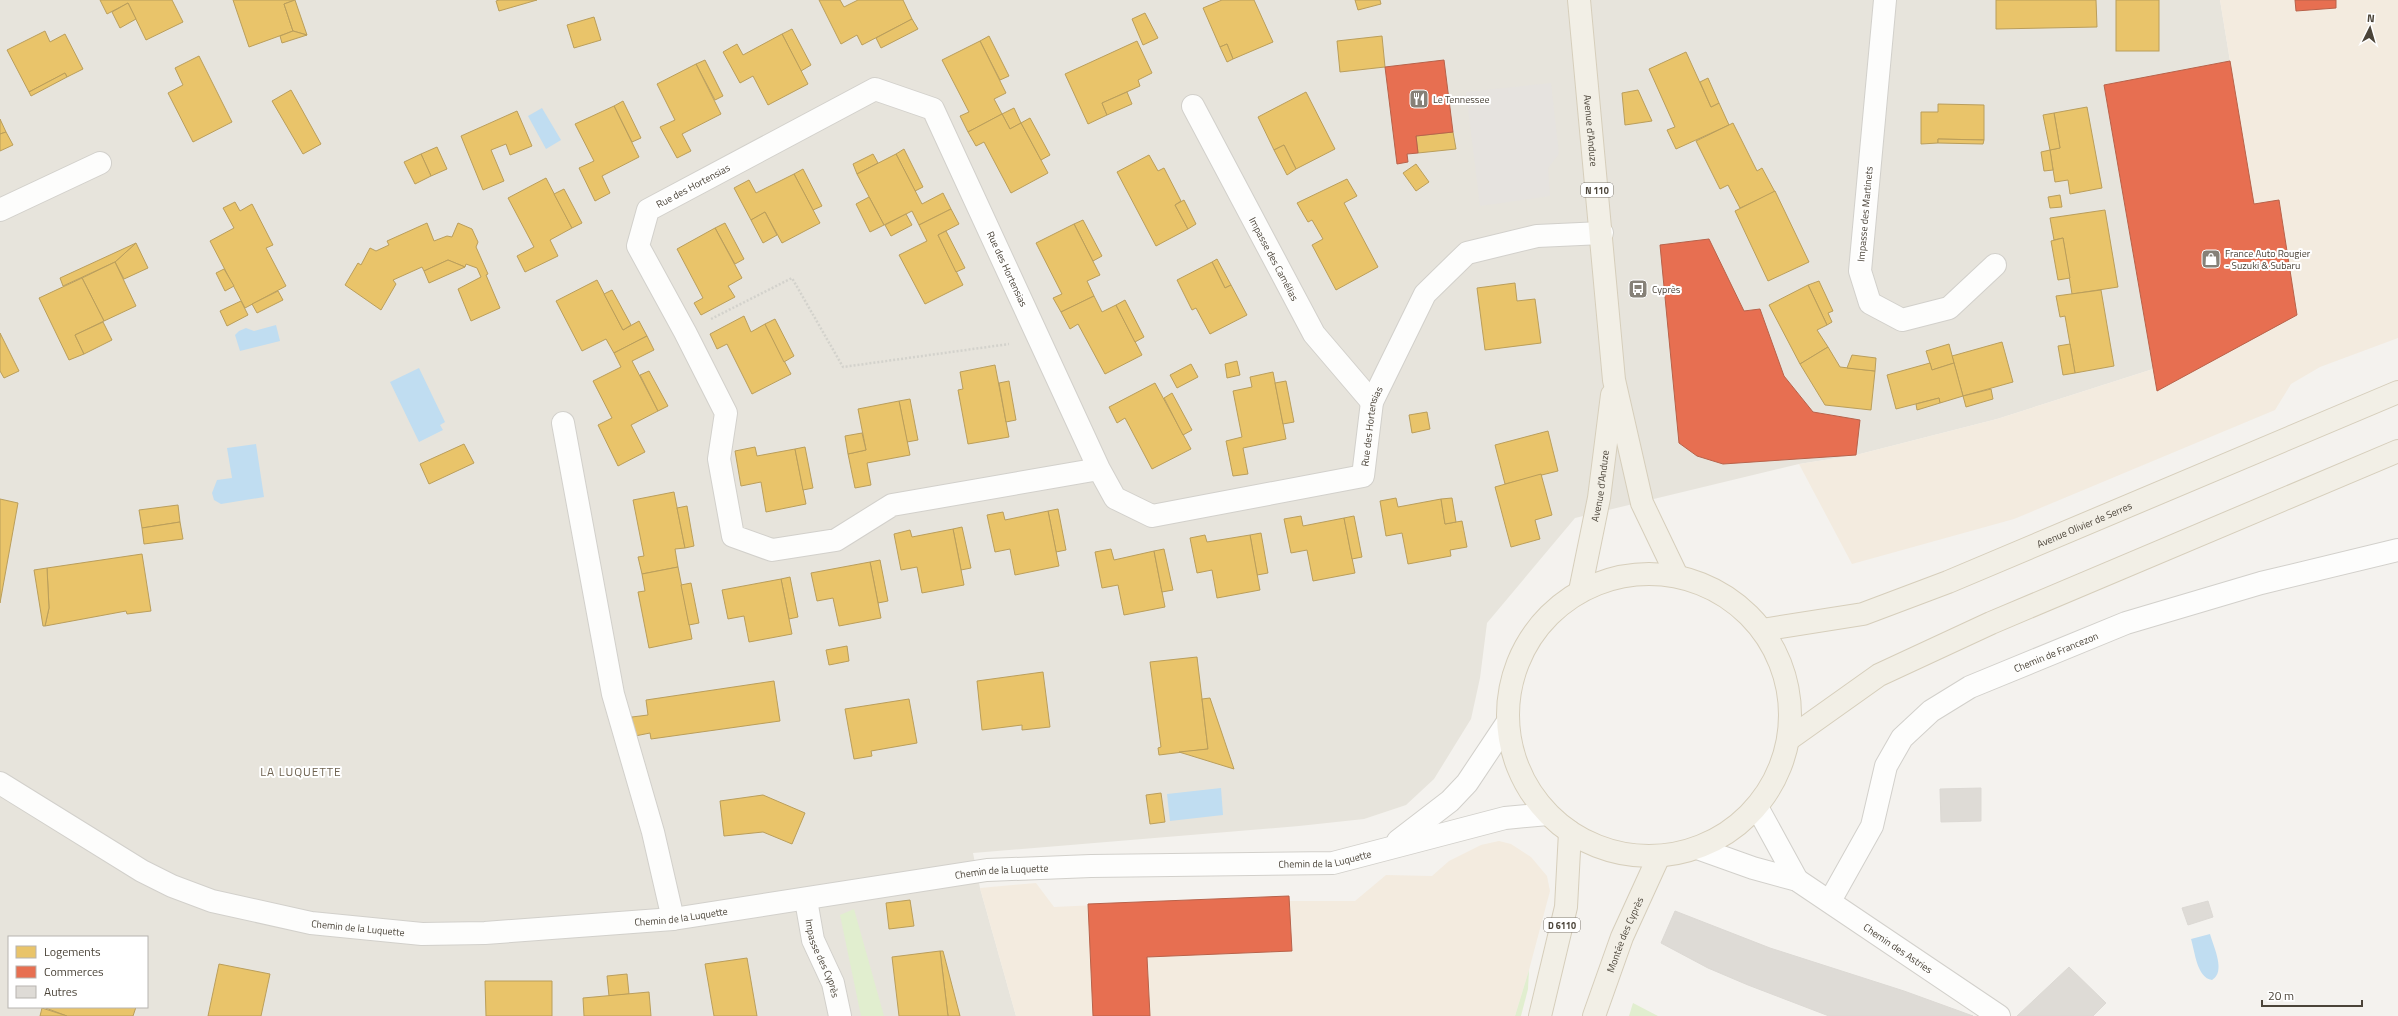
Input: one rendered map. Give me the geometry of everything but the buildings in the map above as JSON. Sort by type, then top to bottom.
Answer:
[{"type":"main road","name":"Avenue d'Anduze","points":[[1579,0],[1602,233],[1614,380],[1642,503],[1677,576]]},
{"type":"main road","name":"Avenue d'Anduze","points":[[1580,591],[1599,498],[1614,380]]},
{"type":"main road","name":"Avenue Olivier de Serres","points":[[1762,630],[1863,614],[1956,579],[2398,392]]},
{"type":"main road","points":[[1789,739],[1879,675],[1991,623],[2398,451]]},
{"type":"main road","points":[[1643,573],[1677,576],[1709,586],[1738,605],[1762,630],[1781,663],[1790,700],[1789,739],[1777,775],[1757,807],[1730,831],[1697,848],[1678,853],[1659,856],[1612,852],[1570,832],[1548,814],[1527,787],[1516,763],[1507,723],[1510,684],[1524,647],[1548,615],[1580,591],[1610,578],[1643,573]]},
{"type":"main road","name":"D 6110","points":[[1540,1016],[1566,907],[1570,832]]},
{"type":"main road","name":"Montée des Cyprès","points":[[1594,1016],[1622,937],[1659,856]]},
{"type":"street","name":"Impasse des Martinets","points":[[1885,0],[1860,271],[1870,303],[1902,320],[1950,308],[1995,265]]},
{"type":"street","name":"Rue des Hortensias","points":[[1099,469],[892,505],[836,540],[772,550],[733,536],[719,458],[726,413],[686,332],[638,246],[648,210],[875,89],[933,110],[1099,469],[1115,498],[1152,516],[1363,476],[1372,402],[1425,294],[1466,253],[1537,236],[1602,233]]},
{"type":"street","name":"Impasse des Camélias","points":[[1193,106],[1314,334],[1372,402]]},
{"type":"street","points":[[0,210],[100,163]]},
{"type":"street","points":[[563,423],[613,694],[652,832],[673,919]]},
{"type":"street","name":"Chemin de Francezon","points":[[1830,901],[1872,826],[1886,766],[1902,738],[1931,711],[1970,687],[2126,623],[2261,583],[2398,550]]},
{"type":"street","name":"Chemin de la Luquette","points":[[1391,846],[1450,801],[1467,783],[1507,723]]},
{"type":"street","name":"Chemin de la Luquette","points":[[0,783],[142,871],[172,886],[212,901],[311,923],[422,934],[485,934],[673,919],[806,900],[987,870],[1091,866],[1333,863],[1364,856],[1391,846],[1505,818],[1548,814]]},
{"type":"street","name":"Chemin des Astries","points":[[1757,807],[1797,880]]},
{"type":"street","name":"Chemin des Astries","points":[[1697,848],[1753,868],[1797,880],[1999,1016]]},
{"type":"street","name":"Impasse des Cyprès","points":[[806,900],[813,940],[833,983],[840,1016]]},
{"type":"path","points":[[686,332],[792,278],[843,367],[1039,340]]},
{"type":"shaded area","points":[[0,0],[2220,0],[2230,61],[2104,86],[2153,369],[1997,419],[1856,455],[1799,464],[1575,518],[1487,623],[1480,678],[1471,719],[1434,779],[1406,805],[1364,819],[1299,826],[973,853],[980,888],[1016,1016],[0,1016]]},
{"type":"shaded area","points":[[2220,0],[2398,0],[2398,338],[2320,367],[2291,384],[2275,410],[2014,519],[1852,564],[1799,464],[1856,455],[1997,419],[2153,369],[2104,85],[2230,61]]},
{"type":"shaded area","points":[[1551,83],[1559,154],[1548,168],[1550,196],[1480,206],[1466,92]]},
{"type":"shaded area","points":[[1499,841],[1511,844],[1531,857],[1547,876],[1550,891],[1515,1016],[1016,1016],[980,888],[1036,883],[1054,907],[1289,896],[1290,901],[1355,901],[1386,875],[1432,876],[1449,861],[1481,845]]},
{"type":"green space","points":[[854,909],[884,1016],[861,1016],[840,915]]},
{"type":"green space","points":[[1529,970],[1528,989],[1521,1016],[1515,1016]]},
{"type":"green space","points":[[1633,1003],[1658,1016],[1629,1016]]},
{"type":"water","points":[[542,108],[561,140],[546,149],[528,116]]},
{"type":"water","points":[[276,325],[280,341],[240,351],[235,335],[239,331],[246,328],[254,331]]},
{"type":"water","points":[[419,368],[445,422],[440,425],[443,430],[419,442],[390,382]]},
{"type":"water","points":[[256,444],[264,497],[221,504],[214,500],[212,493],[217,480],[232,478],[227,448]]},
{"type":"water","points":[[1221,788],[1223,815],[1170,821],[1167,794]]},
{"type":"water","points":[[2210,934],[2219,966],[2216,976],[2212,980],[2203,975],[2200,970],[2197,964],[2191,939]]},
{"type":"place","name":"Le Tennessee","points":[[1419,99]]},
{"type":"place","name":"France Auto Rougier - Suzuki & Subaru","points":[[2211,259]]},
{"type":"place","name":"Cyprès","points":[[1638,289]]},
{"type":"district","name":"LA LUQUETTE","points":[[301,771]]}]
